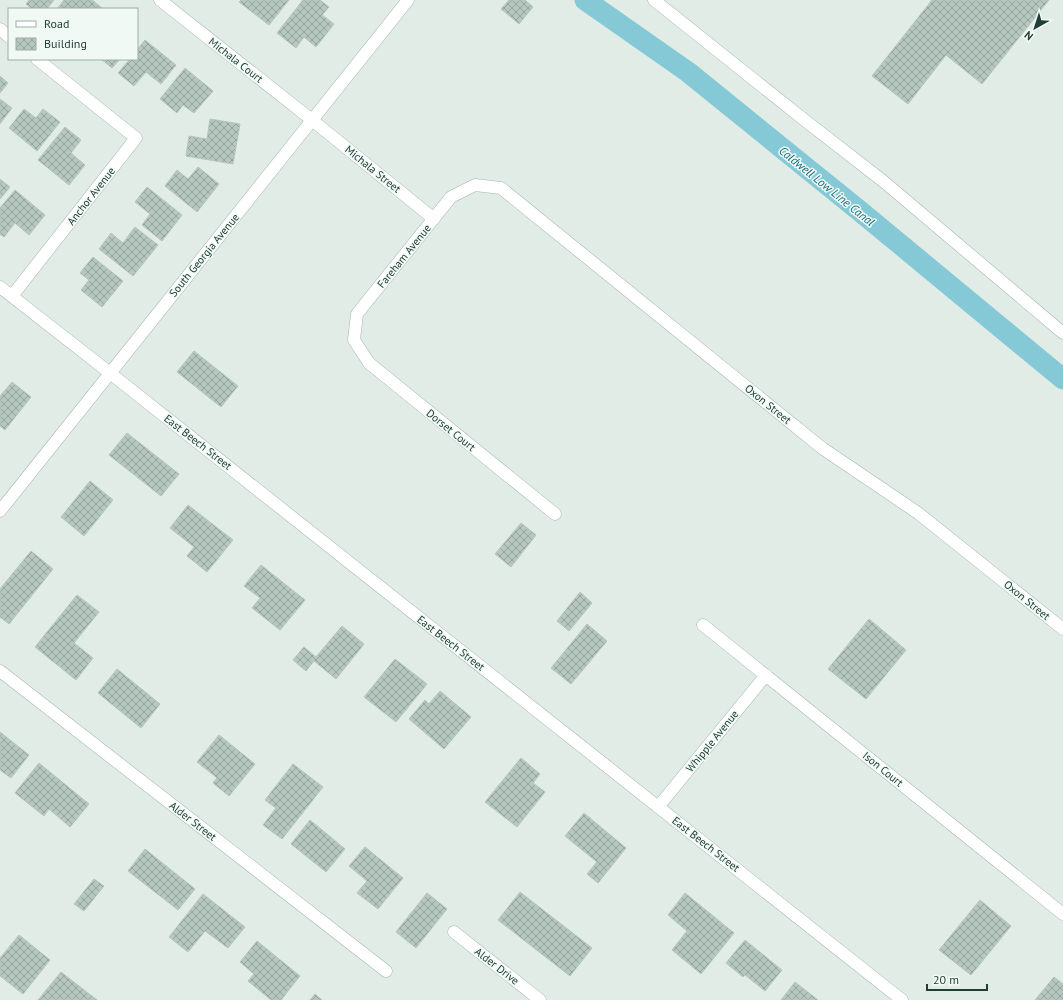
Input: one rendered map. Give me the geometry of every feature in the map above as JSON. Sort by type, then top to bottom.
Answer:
[{"type":"street","name":"Michala Court","points":[[160,0],[312,120]]},
{"type":"street","name":"South Georgia Avenue","points":[[0,511],[408,0]]},
{"type":"street","points":[[654,0],[883,181],[1063,333]]},
{"type":"street","points":[[0,30],[8,36]]},
{"type":"street","name":"Anchor Avenue","points":[[12,296],[136,138],[38,60]]},
{"type":"street","name":"Michala Street","points":[[312,120],[434,219]]},
{"type":"street","name":"Fareham Avenue","points":[[354,340],[357,314],[452,197],[475,185]]},
{"type":"street","name":"Oxon Street","points":[[475,185],[501,188],[822,448],[918,513],[1063,629]]},
{"type":"street","name":"East Beech Street","points":[[0,287],[902,1000]]},
{"type":"street","name":"Dorset Court","points":[[354,340],[369,363],[555,514]]},
{"type":"street","name":"Ison Court","points":[[703,625],[1063,914]]},
{"type":"street","name":"Alder Street","points":[[0,672],[386,972]]},
{"type":"street","name":"Whipple Avenue","points":[[658,807],[766,675]]},
{"type":"street","name":"Alder Drive","points":[[454,932],[540,1000]]},
{"type":"building","points":[[29,0],[54,0],[48,8],[31,8],[26,4]]},
{"type":"building","points":[[64,0],[92,0],[102,8],[58,8]]},
{"type":"building","points":[[241,0],[289,0],[269,25],[239,2]]},
{"type":"building","points":[[303,0],[320,0],[329,7],[322,15],[334,24],[316,47],[304,37],[296,48],[277,33]]},
{"type":"building","points":[[509,0],[525,0],[533,7],[519,24],[501,9]]},
{"type":"building","points":[[932,0],[1049,0],[982,84],[946,55],[908,104],[872,76]]},
{"type":"building","points":[[145,40],[176,65],[161,84],[146,72],[134,86],[118,73],[129,60],[138,60],[138,49]]},
{"type":"building","points":[[102,60],[119,60],[112,68]]},
{"type":"building","points":[[185,68],[213,91],[194,113],[183,105],[177,113],[160,99]]},
{"type":"building","points":[[0,76],[8,83],[0,93]]},
{"type":"building","points":[[0,99],[12,108],[0,124]]},
{"type":"building","points":[[24,109],[36,118],[43,109],[60,122],[37,151],[9,128]]},
{"type":"building","points":[[210,119],[240,124],[233,164],[186,156],[189,136],[207,139]]},
{"type":"building","points":[[65,127],[81,140],[71,153],[85,165],[69,185],[38,160]]},
{"type":"building","points":[[198,167],[219,184],[197,212],[165,186],[177,170],[188,179]]},
{"type":"building","points":[[0,179],[10,187],[0,199]]},
{"type":"building","points":[[147,187],[182,215],[162,241],[142,225],[150,214],[135,202]]},
{"type":"building","points":[[15,190],[45,215],[29,235],[15,223],[4,237],[0,234],[0,208]]},
{"type":"building","points":[[135,227],[158,245],[133,276],[99,249],[111,233],[123,243]]},
{"type":"building","points":[[93,257],[123,281],[102,307],[81,290],[89,280],[80,273]]},
{"type":"building","points":[[194,351],[238,386],[221,407],[177,372]]},
{"type":"building","points":[[12,382],[31,397],[5,430],[0,426],[0,396]]},
{"type":"building","points":[[127,433],[179,474],[161,496],[109,455]]},
{"type":"building","points":[[90,481],[113,500],[84,536],[61,517]]},
{"type":"building","points":[[188,505],[233,540],[207,572],[187,556],[194,547],[170,528]]},
{"type":"building","points":[[521,523],[536,535],[511,567],[495,554]]},
{"type":"building","points":[[31,551],[53,569],[9,624],[0,617],[0,589]]},
{"type":"building","points":[[261,565],[305,600],[280,630],[252,608],[260,598],[244,586]]},
{"type":"building","points":[[580,592],[592,603],[569,631],[557,621]]},
{"type":"building","points":[[77,595],[99,612],[74,643],[93,658],[76,680],[35,647]]},
{"type":"building","points":[[869,619],[906,650],[866,699],[828,669]]},
{"type":"building","points":[[587,624],[607,641],[571,684],[551,668]]},
{"type":"building","points":[[342,626],[364,644],[336,679],[314,661],[306,671],[293,660],[304,647],[316,657]]},
{"type":"building","points":[[395,659],[427,684],[396,722],[364,697]]},
{"type":"building","points":[[117,669],[160,704],[141,728],[98,693]]},
{"type":"building","points":[[440,691],[471,717],[444,749],[409,719],[425,700],[429,704]]},
{"type":"building","points":[[0,732],[29,755],[11,778],[0,770]]},
{"type":"building","points":[[219,735],[255,764],[229,796],[213,783],[217,778],[197,762]]},
{"type":"building","points":[[521,758],[540,774],[533,783],[545,792],[517,827],[485,802]]},
{"type":"building","points":[[39,763],[89,804],[70,827],[49,809],[44,816],[15,793]]},
{"type":"building","points":[[293,764],[323,787],[282,839],[263,825],[276,808],[265,800]]},
{"type":"building","points":[[584,813],[626,848],[598,883],[587,874],[597,862],[565,836]]},
{"type":"building","points":[[310,820],[345,849],[326,872],[291,844]]},
{"type":"building","points":[[365,847],[403,878],[378,909],[357,893],[367,881],[349,866]]},
{"type":"building","points":[[145,849],[195,889],[178,910],[128,871]]},
{"type":"building","points":[[94,879],[104,886],[84,911],[74,904]]},
{"type":"building","points":[[520,892],[592,948],[570,976],[498,920]]},
{"type":"building","points":[[427,893],[447,909],[416,948],[396,932]]},
{"type":"building","points":[[685,893],[734,933],[701,974],[672,950],[687,931],[668,915]]},
{"type":"building","points":[[203,894],[245,927],[228,948],[205,931],[188,952],[169,937]]},
{"type":"building","points":[[980,900],[1011,926],[971,975],[939,950]]},
{"type":"building","points":[[19,935],[50,960],[23,994],[0,976],[0,958]]},
{"type":"building","points":[[745,940],[782,970],[765,991],[745,975],[743,977],[726,963]]},
{"type":"building","points":[[257,941],[300,976],[281,1000],[271,1000],[248,981],[254,974],[240,962]]},
{"type":"building","points":[[61,972],[97,1000],[38,1000]]},
{"type":"building","points":[[1054,977],[1063,984],[1063,1000],[1035,1000]]},
{"type":"building","points":[[795,982],[818,1000],[781,1000]]},
{"type":"building","points":[[315,994],[322,1000],[310,1000]]},
{"type":"waterway","name":"Caldwell Low Line Canal","points":[[585,0],[688,72],[861,212],[1063,379]]}]
